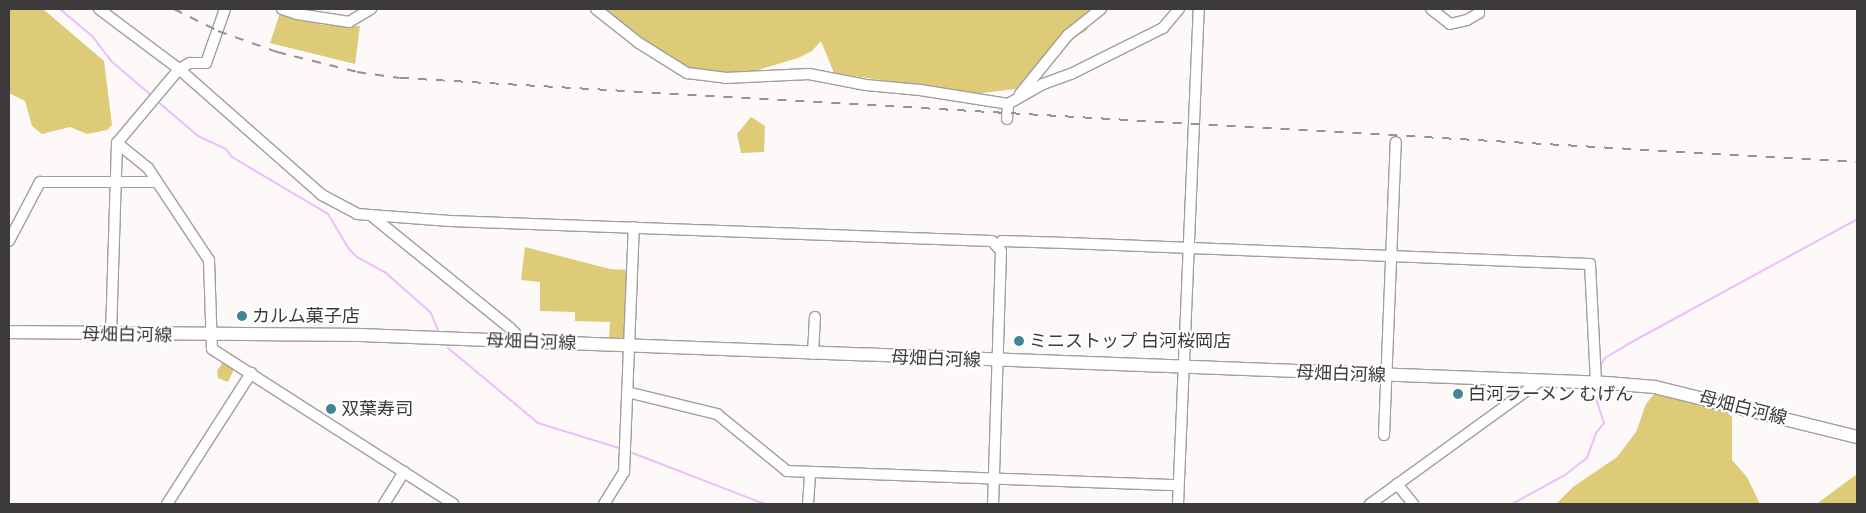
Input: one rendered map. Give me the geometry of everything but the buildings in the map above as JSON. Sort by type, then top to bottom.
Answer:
[{"type":"main road","name":"母畑白河線","points":[[9,332],[209,336],[360,335],[516,343],[628,345],[813,354],[1596,382],[1655,386],[1857,437]]},
{"type":"street","points":[[100,9],[180,69],[322,195],[357,214],[373,218],[992,241],[999,245],[1001,251],[993,504]]},
{"type":"street","points":[[111,334],[117,143],[180,69],[190,63],[206,63],[225,9]]},
{"type":"street","points":[[282,9],[297,14],[349,22],[370,9]]},
{"type":"street","points":[[596,9],[639,43],[687,72],[725,78],[809,74],[866,86],[920,90],[1008,104],[1018,97],[1163,28],[1179,9]]},
{"type":"street","points":[[1018,97],[1068,35],[1101,9]]},
{"type":"street","points":[[1178,504],[1199,9]]},
{"type":"street","points":[[1431,9],[1450,24],[1467,20],[1478,13],[1479,9]]},
{"type":"street","points":[[1008,104],[1008,119]]},
{"type":"street","points":[[1384,435],[1396,142]]},
{"type":"street","points":[[117,143],[148,168],[209,260],[209,336],[212,349],[454,504]]},
{"type":"street","points":[[9,240],[40,182],[157,182]]},
{"type":"street","points":[[373,218],[510,328],[515,333],[516,343]]},
{"type":"street","points":[[604,504],[624,472],[634,227]]},
{"type":"street","points":[[999,245],[1002,241],[1590,264],[1596,382]]},
{"type":"street","points":[[813,354],[815,317]]},
{"type":"street","points":[[167,504],[251,373]]},
{"type":"street","points":[[1370,504],[1540,381]]},
{"type":"street","points":[[627,392],[717,414],[730,421],[784,470],[1178,485]]},
{"type":"street","points":[[384,504],[404,472]]},
{"type":"street","points":[[808,504],[810,472]]},
{"type":"street","points":[[1397,484],[1413,504]]},
{"type":"shaded area","points":[[9,9],[43,9],[104,61],[112,125],[107,130],[87,134],[70,127],[42,134],[32,126],[25,101],[9,93]]},
{"type":"shaded area","points":[[604,9],[1095,9],[1087,30],[1042,58],[1031,75],[1015,89],[974,94],[834,73],[821,41],[812,51],[798,58],[741,75],[694,72],[659,51]]},
{"type":"shaded area","points":[[280,13],[323,25],[360,26],[355,64],[270,43]]},
{"type":"shaded area","points":[[751,117],[765,126],[764,152],[741,153],[737,134]]},
{"type":"shaded area","points":[[525,247],[610,269],[630,270],[627,341],[609,339],[610,322],[575,321],[575,312],[540,311],[540,282],[521,280]]},
{"type":"shaded area","points":[[223,362],[234,369],[228,382],[218,378],[217,371]]},
{"type":"shaded area","points":[[1663,390],[1724,409],[1732,417],[1732,460],[1747,477],[1760,504],[1556,504],[1573,487],[1617,457],[1636,432],[1646,404],[1654,394]]},
{"type":"shaded area","points":[[1857,474],[1857,504],[1818,504],[1819,502]]},
{"type":"waterway","points":[[60,9],[93,37],[111,61],[152,96]]},
{"type":"waterway","points":[[157,101],[198,136],[226,149],[232,157],[328,214],[349,249],[357,257],[386,273],[431,313],[439,333]]},
{"type":"waterway","points":[[1600,366],[1605,358],[1630,343],[1857,219]]},
{"type":"waterway","points":[[448,348],[538,423],[622,449]]},
{"type":"waterway","points":[[1512,504],[1565,475],[1587,458],[1596,433],[1604,423],[1597,401],[1601,389]]},
{"type":"waterway","points":[[630,452],[765,504]]},
{"type":"railway","points":[[174,9],[218,31],[277,52],[357,72],[400,78],[1857,162]]},
{"type":"place","name":"カルム菓子店","points":[[242,316]]},
{"type":"place","name":"ミニストップ 白河桜岡店","points":[[1019,341]]},
{"type":"place","name":"白河ラーメン むげん","points":[[1458,394]]},
{"type":"place","name":"双葉寿司","points":[[331,409]]}]
